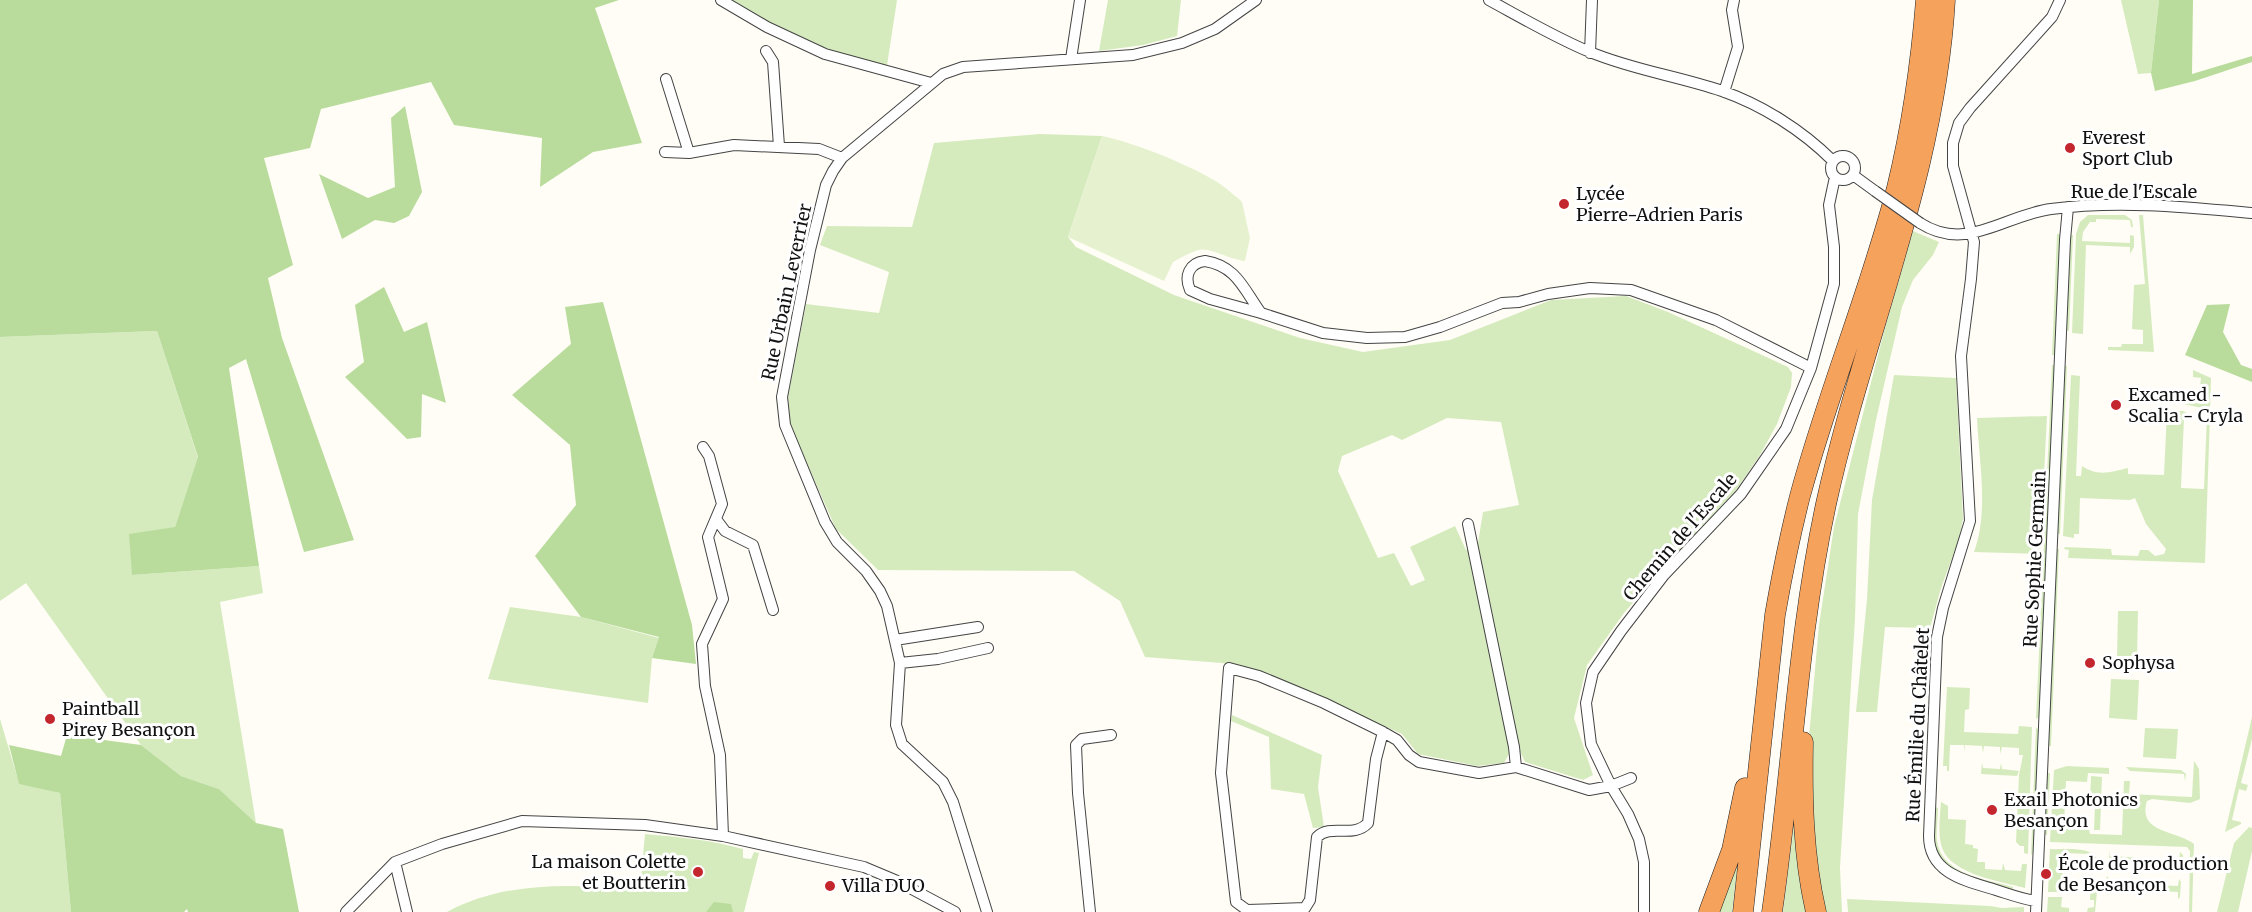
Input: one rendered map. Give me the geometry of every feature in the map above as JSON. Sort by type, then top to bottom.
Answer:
[{"type":"highway","points":[[1743,912],[1769,668],[1782,576],[1800,495],[1897,188],[1911,124],[1926,0]]},
{"type":"highway","points":[[1772,912],[1780,857],[1804,625],[1826,502],[1928,132],[1945,0]]},
{"type":"highway","points":[[1935,90],[1952,29],[1956,0]]},
{"type":"highway","points":[[1804,625],[1802,800],[1806,858],[1816,912]]},
{"type":"highway","points":[[1709,912],[1722,882],[1735,839],[1769,668]]},
{"type":"street","points":[[722,0],[767,27],[825,54],[931,83]]},
{"type":"street","points":[[1071,59],[1080,0]]},
{"type":"street","name":"Rue Urbain Leverrier","points":[[987,912],[954,802],[943,782],[902,744],[896,724],[900,663],[887,606],[880,591],[866,572],[837,542],[825,522],[785,424],[782,397],[810,250],[826,185],[842,158],[943,74],[963,67],[1133,55],[1182,43],[1215,29],[1241,13],[1256,0]]},
{"type":"street","points":[[1489,0],[1590,52],[1633,67],[1724,92],[1789,124],[1833,160]]},
{"type":"street","points":[[1590,52],[1592,0]]},
{"type":"street","points":[[1724,92],[1738,47],[1732,9],[1734,0]]},
{"type":"street","name":"Rue Émilie du Châtelet","points":[[2036,906],[1953,876],[1940,866],[1929,843],[1937,636],[1943,608],[1970,521],[1961,356],[1973,264],[1973,233],[1960,197],[1953,166],[1953,143],[1959,123],[1970,108],[2052,17],[2060,0]]},
{"type":"street","points":[[765,51],[773,62],[779,146]]},
{"type":"street","points":[[666,79],[689,153]]},
{"type":"street","points":[[665,152],[689,153],[734,145],[779,146],[819,149],[842,158]]},
{"type":"street","points":[[1842,155],[1850,158],[1855,164],[1853,175],[1846,180],[1835,177],[1831,171],[1833,160],[1842,155]]},
{"type":"street","name":"Rue de l'Escale","points":[[1853,175],[1920,223],[1947,235],[1973,233],[2048,209],[2092,205],[2150,206],[2252,213]]},
{"type":"street","name":"Chemin de l'Escale","points":[[1644,912],[1644,862],[1639,839],[1591,744],[1586,703],[1593,672],[1664,575],[1741,494],[1764,464],[1786,429],[1810,368],[1834,284],[1834,247],[1829,205],[1835,177]]},
{"type":"street","name":"Rue Sophie Germain","points":[[2036,906],[2068,207]]},
{"type":"street","points":[[1261,313],[1237,276],[1229,270],[1205,261],[1193,266],[1188,273],[1187,283],[1193,292],[1210,299],[1323,333],[1368,338],[1405,337],[1440,327],[1502,303],[1519,302],[1569,291],[1611,287],[1631,290],[1716,320],[1810,368]]},
{"type":"street","points":[[703,447],[709,456],[722,504],[708,537],[723,599],[702,644],[705,686],[720,755],[723,836]]},
{"type":"street","points":[[716,519],[725,531],[753,545],[773,610]]},
{"type":"street","points":[[1468,524],[1514,747],[1516,767]]},
{"type":"street","points":[[895,640],[978,627]]},
{"type":"street","points":[[900,663],[938,659],[988,648]]},
{"type":"street","points":[[1383,732],[1376,759],[1368,823],[1353,832],[1336,831],[1320,834],[1317,837],[1310,900],[1305,908],[1247,910],[1240,906],[1236,902],[1221,773],[1229,668],[1259,676],[1324,703],[1383,732],[1397,740],[1409,755],[1419,762],[1479,773],[1516,767],[1589,790],[1611,786],[1631,778]]},
{"type":"street","points":[[1090,912],[1078,793],[1076,745],[1082,739],[1111,735]]},
{"type":"street","points":[[346,912],[395,862],[442,844],[522,821],[645,825],[723,836],[864,867],[895,880],[955,912]]},
{"type":"street","points":[[395,862],[406,912]]},
{"type":"green space","points":[[0,0],[619,0],[595,8],[642,143],[593,152],[540,187],[542,138],[454,125],[431,82],[321,109],[310,148],[264,158],[293,265],[268,278],[282,338],[354,540],[304,552],[246,359],[229,368],[259,566],[132,575],[129,534],[175,527],[198,457],[157,331],[0,337]]},
{"type":"green space","points":[[715,0],[897,0],[886,72],[778,38]]},
{"type":"green space","points":[[1108,0],[1181,0],[1177,36],[1143,45],[1099,51]]},
{"type":"green space","points":[[2121,0],[2159,0],[2151,73],[2138,74]]},
{"type":"green space","points":[[2159,0],[2193,0],[2192,74],[2252,56],[2252,62],[2195,81],[2155,91],[2151,73]]},
{"type":"green space","points":[[405,106],[422,192],[409,216],[394,223],[375,220],[342,239],[319,174],[368,198],[395,187],[391,118]]},
{"type":"green space","points":[[1040,134],[1102,136],[1068,237],[1076,247],[1174,295],[1300,338],[1363,352],[1450,340],[1551,300],[1626,296],[1668,312],[1788,367],[1792,373],[1791,387],[1777,424],[1760,455],[1736,490],[1624,613],[1587,665],[1574,718],[1593,775],[1583,780],[1525,762],[1518,747],[1477,549],[1483,512],[1519,505],[1501,422],[1447,418],[1402,440],[1392,435],[1342,456],[1338,471],[1378,558],[1394,553],[1411,586],[1425,580],[1410,547],[1455,526],[1466,550],[1470,550],[1511,750],[1504,763],[1477,766],[1418,754],[1402,734],[1266,674],[1222,663],[1145,657],[1120,601],[1074,571],[878,570],[836,529],[790,425],[788,395],[806,304],[879,313],[889,272],[820,245],[827,226],[912,227],[934,143]]},
{"type":"green space","points":[[1102,136],[1143,148],[1188,166],[1216,181],[1239,199],[1242,202],[1250,238],[1245,261],[1208,250],[1199,250],[1173,262],[1164,281],[1068,237]]},
{"type":"green space","points":[[2088,215],[2125,215],[2132,220],[2133,227],[2131,227],[2130,220],[2096,219],[2096,222],[2090,222],[2083,232],[2082,241],[2130,243],[2130,235],[2134,236],[2134,247],[2130,254],[2130,247],[2086,245],[2083,334],[2072,333],[2076,234],[2080,222]]},
{"type":"green space","points":[[2139,215],[2143,215],[2154,352],[2108,350],[2108,347],[2121,347],[2122,344],[2143,344],[2143,330],[2132,329],[2134,285],[2145,284]]},
{"type":"green space","points":[[1913,231],[1939,242],[1933,255],[1913,280],[1902,307],[1876,420],[1858,514],[1855,618],[1840,868],[1842,912],[1823,912],[1815,859],[1809,737],[1819,625],[1834,527],[1885,328]]},
{"type":"green space","points":[[2057,234],[2060,234],[2055,355],[2052,355]]},
{"type":"green space","points":[[2070,235],[2073,235],[2069,331],[2066,330]]},
{"type":"green space","points":[[384,287],[404,332],[427,322],[446,403],[422,394],[421,437],[407,439],[345,377],[364,362],[355,305]]},
{"type":"green space","points":[[603,302],[692,625],[696,664],[652,658],[659,637],[581,617],[535,556],[576,505],[570,445],[512,395],[571,344],[565,307]]},
{"type":"green space","points":[[2230,304],[2223,332],[2241,365],[2252,369],[2252,382],[2185,355],[2207,305]]},
{"type":"green space","points":[[157,331],[198,458],[175,527],[132,575],[259,566],[263,593],[220,602],[256,823],[219,789],[181,776],[141,745],[26,583],[0,601],[0,337]]},
{"type":"green space","points":[[2052,365],[2054,365],[2040,716],[2036,719]]},
{"type":"green space","points":[[2064,365],[2067,366],[2060,534],[2057,534]]},
{"type":"green space","points":[[2193,370],[2211,378],[2210,410],[2167,400],[2168,397],[2199,399],[2201,378],[2193,377]]},
{"type":"green space","points":[[1894,375],[1956,378],[1963,519],[1959,539],[1941,588],[1930,628],[1885,627],[1877,712],[1856,712],[1867,599],[1872,500]]},
{"type":"green space","points":[[2071,375],[2080,376],[2076,476],[2081,476],[2082,466],[2099,473],[2128,468],[2128,474],[2164,475],[2167,411],[2183,411],[2191,415],[2184,418],[2181,488],[2204,489],[2207,415],[2210,415],[2205,563],[2068,558],[2069,550],[2064,549],[2065,547],[2111,549],[2112,555],[2138,556],[2140,550],[2148,550],[2155,556],[2164,554],[2166,549],[2146,524],[2135,498],[2130,500],[2080,498],[2079,534],[2074,534],[2074,538],[2063,536]]},
{"type":"green space","points":[[2047,416],[2040,554],[1974,552],[1979,536],[1982,503],[1977,418]]},
{"type":"green space","points":[[2057,549],[2059,549],[2051,746],[2048,746]]},
{"type":"green space","points":[[510,607],[581,617],[659,638],[652,658],[648,703],[488,679]]},
{"type":"green space","points":[[2118,611],[2138,611],[2137,656],[2117,656]]},
{"type":"green space","points":[[2111,679],[2139,680],[2137,720],[2109,718]]},
{"type":"green space","points":[[1947,687],[1970,688],[1969,709],[1965,710],[1964,732],[2018,734],[2019,726],[2032,727],[2028,854],[2024,853],[2024,846],[2016,842],[2019,775],[2023,755],[2019,755],[2019,748],[2002,747],[2000,754],[2000,747],[1984,746],[1983,753],[1982,746],[1965,745],[1964,752],[1964,745],[1950,745],[1949,771],[1947,771],[1947,766],[1943,766]]},
{"type":"green space","points":[[1232,715],[1322,755],[1318,787],[1324,827],[1313,828],[1304,794],[1271,789],[1269,737],[1231,721]]},
{"type":"green space","points":[[2252,717],[2252,739],[2241,783],[2248,785],[2246,791],[2239,789],[2232,820],[2241,822],[2241,824],[2225,832]]},
{"type":"green space","points":[[0,719],[19,783],[60,793],[71,912],[0,912]]},
{"type":"green space","points":[[2036,727],[2039,731],[2034,851],[2031,855]]},
{"type":"green space","points":[[2145,728],[2178,729],[2176,759],[2143,757]]},
{"type":"green space","points":[[67,735],[141,745],[181,776],[219,789],[256,823],[283,829],[299,912],[188,912],[187,909],[184,912],[71,912],[60,793],[19,784],[9,745],[61,756]]},
{"type":"green space","points":[[2194,761],[2199,769],[2200,799],[2190,803],[2152,799],[2147,801],[2145,812],[2148,820],[2160,830],[2187,839],[2194,844],[2192,912],[2189,912],[2190,851],[2187,847],[2050,842],[2054,770],[2067,766],[2109,768],[2109,774],[2088,773],[2087,782],[2066,781],[2064,824],[2088,825],[2090,834],[2122,835],[2124,781],[2130,781],[2129,794],[2192,797]]},
{"type":"green space","points":[[1982,762],[1983,768],[2000,769],[2001,763],[2002,769],[2019,771],[2017,776],[1981,774]]},
{"type":"green space","points":[[2126,767],[2181,770],[2186,774],[2185,781],[2184,774],[2130,771]]},
{"type":"green space","points":[[2047,773],[2050,773],[2047,835],[2044,835]]},
{"type":"green space","points":[[2091,776],[2102,777],[2101,802],[2090,802]]},
{"type":"green space","points":[[1941,802],[1948,806],[1948,819],[1966,820],[1965,844],[1973,845],[1973,848],[1978,849],[1977,862],[1985,862],[1985,869],[2002,870],[2003,863],[2005,870],[2021,871],[2022,864],[2027,864],[2025,888],[1976,875],[1953,863],[1945,854],[1941,844],[1939,828]]},
{"type":"green space","points":[[2095,805],[2101,805],[2100,830],[2094,830]]},
{"type":"green space","points":[[1935,807],[1938,808],[1937,841],[1947,861],[1967,874],[2013,887],[2013,890],[1958,874],[1941,860],[1934,839]]},
{"type":"green space","points":[[1795,817],[1812,912],[1783,912]]},
{"type":"green space","points":[[2249,827],[2252,828],[2252,851],[2238,912],[2217,912],[2234,843]]},
{"type":"green space","points":[[1742,828],[1732,912],[1715,912]]},
{"type":"green space","name":"La maison Colette et Boutterin","points":[[645,834],[694,839],[731,846],[743,849],[743,858],[751,859],[754,852],[759,853],[744,912],[447,912],[493,894],[517,889],[591,886],[640,890]]},
{"type":"green space","points":[[2050,849],[2085,851],[2091,853],[2099,862],[2090,861],[2090,854],[2064,853],[2062,892],[2048,892]]},
{"type":"green space","points":[[2110,850],[2110,856],[2179,860],[2180,852],[2183,855],[2182,869],[2179,871],[2179,864],[2110,861],[2108,868]]},
{"type":"green space","points":[[2108,876],[2109,883],[2178,886],[2179,879],[2181,882],[2180,897],[2178,899],[2178,892],[2109,888],[2108,896],[2106,878]]},
{"type":"green space","points":[[2091,881],[2098,882],[2095,912],[2087,912],[2088,908],[2094,907],[2094,900],[2090,900]]},
{"type":"green space","points":[[2048,897],[2062,897],[2061,907],[2069,908],[2069,912],[2047,912]]},
{"type":"green space","points":[[1847,899],[2002,908],[2024,907],[2024,912],[1848,912]]},
{"type":"green space","points":[[714,902],[731,904],[733,912],[706,912]]},
{"type":"place","name":"Everest Sport Club","points":[[2070,148]]},
{"type":"place","name":"Lycée Pierre-Adrien Paris","points":[[1564,204]]},
{"type":"place","name":"Excamed - Scalia - Cryla","points":[[2116,405]]},
{"type":"place","name":"Sophysa","points":[[2090,663]]},
{"type":"place","name":"Paintball Pirey Besançon","points":[[50,719]]},
{"type":"place","name":"Exail Photonics Besançon","points":[[1992,810]]},
{"type":"place","name":"La maison Colette et Boutterin","points":[[698,872]]},
{"type":"place","name":"École de production de Besançon","points":[[2046,874]]},
{"type":"place","name":"Villa DUO","points":[[830,886]]}]
